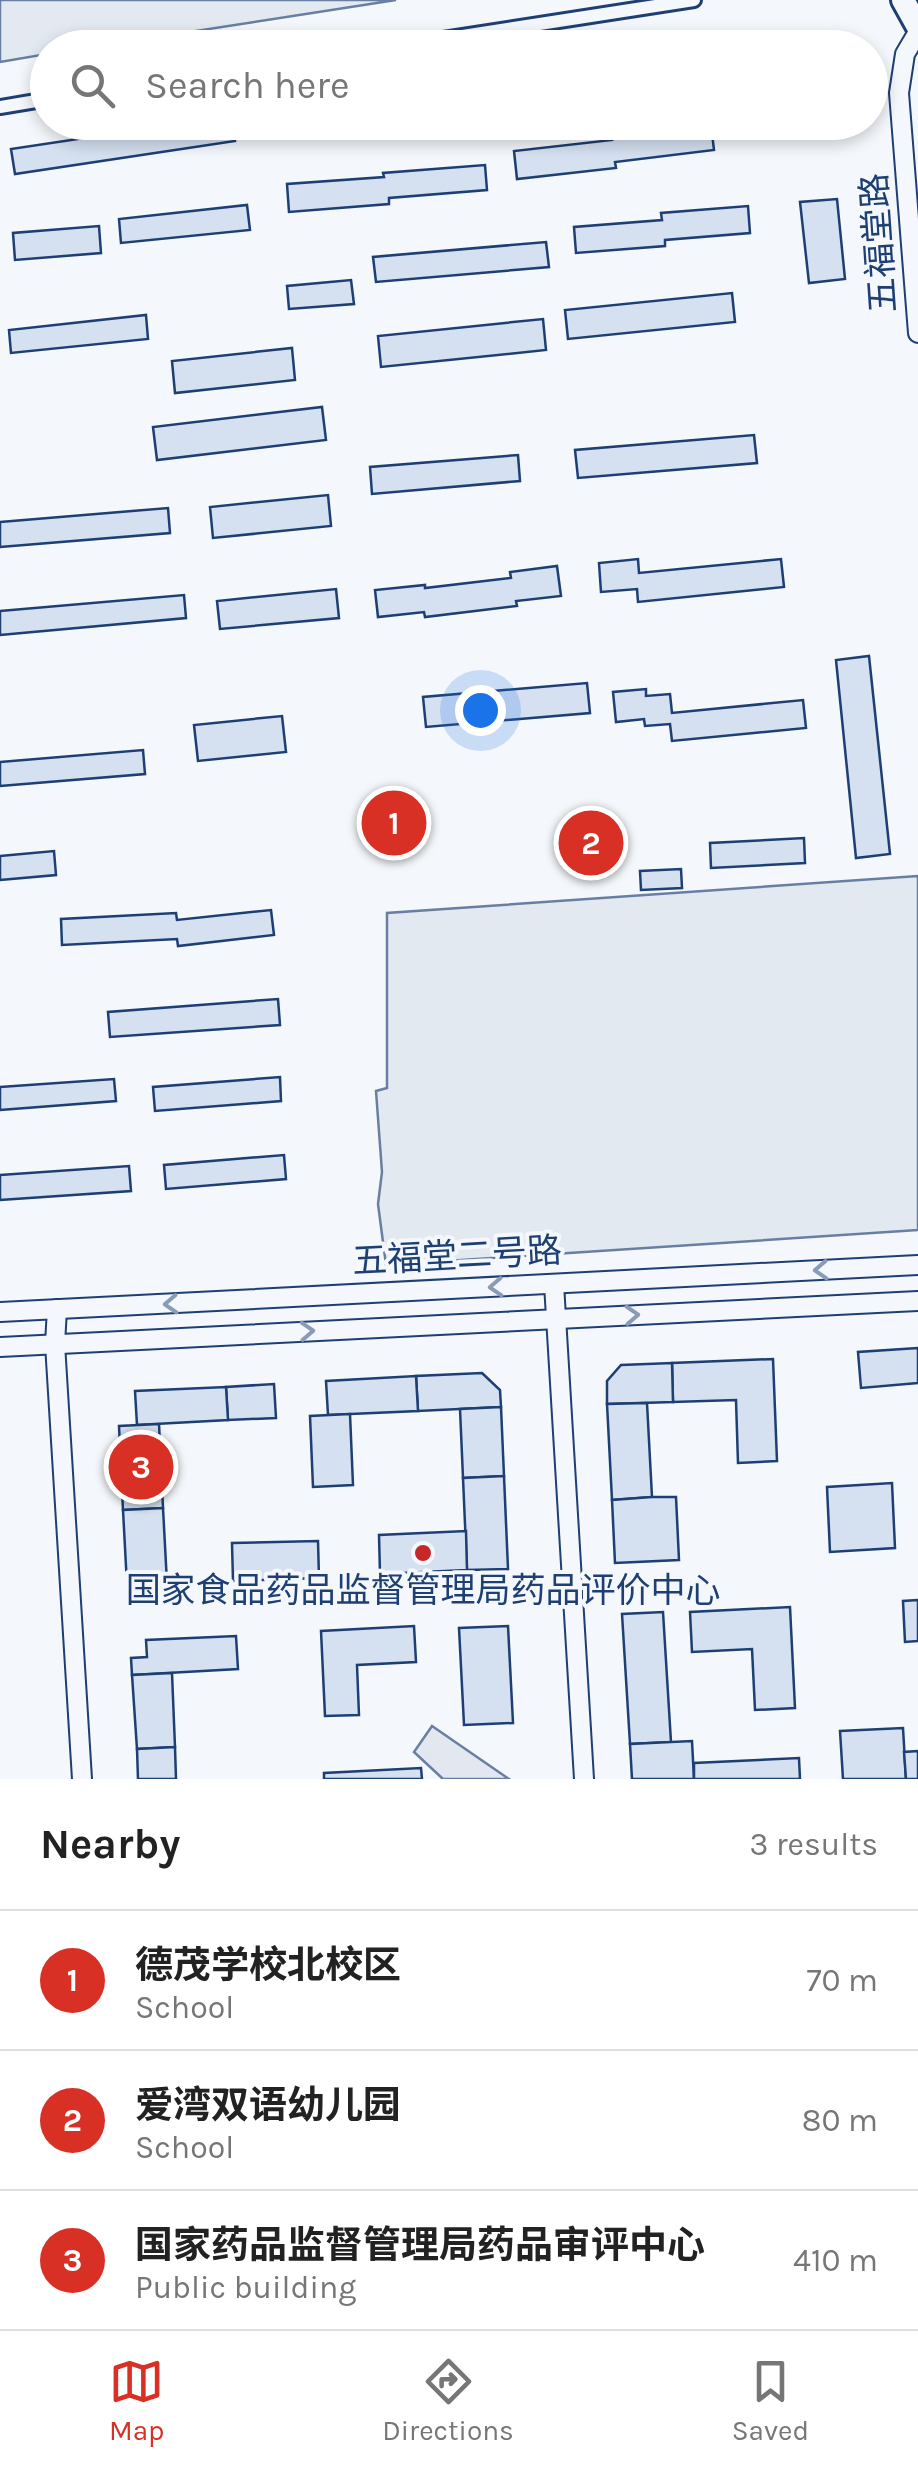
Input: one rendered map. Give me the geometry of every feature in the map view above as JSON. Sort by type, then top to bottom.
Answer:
[{"type":"highway","points":[[903,0],[918,30]]},
{"type":"main road","name":"五福堂路","points":[[918,30],[905,54],[899,92],[918,333]]},
{"type":"main road","name":"五福堂二号路","points":[[0,1312],[918,1265]]},
{"type":"main road","points":[[554,1284],[584,1779]]},
{"type":"main road","name":"五福堂二号路","points":[[0,1347],[918,1301]]},
{"type":"main road","points":[[57,1310],[55,1344],[82,1779]]},
{"type":"street","points":[[500,30],[694,0]]},
{"type":"street","points":[[0,106],[30,102]]},
{"type":"shaded area","points":[[0,0],[396,0],[202,30],[30,30],[30,57],[0,62]]},
{"type":"shaded area","points":[[918,876],[918,1230],[386,1265],[378,1204],[382,1172],[376,1091],[387,1088],[387,913]]},
{"type":"shaded area","points":[[432,1726],[509,1779],[443,1779],[414,1752]]},
{"type":"building","points":[[71,140],[235,141],[15,174],[11,149]]},
{"type":"building","points":[[612,140],[713,140],[714,150],[615,162],[616,168],[517,179],[514,151]]},
{"type":"building","points":[[485,165],[487,190],[389,198],[389,204],[289,212],[287,184]]},
{"type":"building","points":[[837,199],[845,279],[809,283],[800,202]]},
{"type":"building","points":[[247,205],[250,230],[121,243],[119,219]]},
{"type":"building","points":[[748,206],[750,233],[665,240],[665,246],[576,253],[574,227],[662,220],[661,213]]},
{"type":"building","points":[[99,226],[101,253],[15,260],[13,233]]},
{"type":"building","points":[[546,242],[549,267],[376,282],[373,257]]},
{"type":"building","points":[[351,280],[354,304],[289,309],[287,286]]},
{"type":"building","points":[[732,293],[735,322],[568,339],[565,310]]},
{"type":"building","points":[[146,315],[148,339],[11,353],[9,330]]},
{"type":"building","points":[[543,319],[546,350],[381,367],[378,336]]},
{"type":"building","points":[[292,348],[295,380],[175,393],[172,361]]},
{"type":"building","points":[[322,407],[326,440],[157,460],[153,427]]},
{"type":"building","points":[[754,435],[757,463],[578,478],[575,450]]},
{"type":"building","points":[[518,455],[520,481],[372,494],[370,467]]},
{"type":"building","points":[[328,495],[331,526],[213,538],[210,507]]},
{"type":"building","points":[[168,508],[170,533],[0,547],[0,522]]},
{"type":"building","points":[[638,559],[639,573],[781,559],[784,587],[638,602],[637,589],[601,592],[599,563]]},
{"type":"building","points":[[557,566],[561,596],[516,601],[517,606],[425,617],[424,612],[378,617],[375,590],[511,578],[510,572]]},
{"type":"building","points":[[336,589],[339,618],[220,629],[217,601]]},
{"type":"building","points":[[184,595],[186,618],[0,635],[0,611]]},
{"type":"building","points":[[869,656],[890,854],[856,858],[836,660]]},
{"type":"building","points":[[587,683],[590,713],[426,727],[423,697]]},
{"type":"building","points":[[646,689],[646,696],[670,694],[672,713],[803,700],[806,728],[672,741],[670,724],[645,726],[644,719],[616,722],[613,692]]},
{"type":"building","points":[[282,716],[286,752],[198,761],[194,725]]},
{"type":"building","points":[[143,750],[145,774],[0,786],[0,762]]},
{"type":"building","points":[[804,838],[805,863],[711,868],[710,843]]},
{"type":"building","points":[[54,851],[56,875],[0,880],[0,856]]},
{"type":"building","points":[[681,869],[682,888],[641,890],[640,871]]},
{"type":"building","points":[[271,910],[274,935],[178,946],[177,939],[62,945],[61,919],[176,913],[177,920]]},
{"type":"building","points":[[278,999],[280,1025],[110,1037],[108,1012]]},
{"type":"building","points":[[280,1077],[281,1101],[155,1111],[153,1087]]},
{"type":"building","points":[[114,1079],[116,1101],[0,1110],[0,1087]]},
{"type":"building","points":[[284,1155],[286,1179],[166,1189],[164,1165]]},
{"type":"building","points":[[129,1166],[131,1191],[0,1200],[0,1175]]},
{"type":"building","points":[[918,1348],[918,1383],[861,1388],[858,1352]]},
{"type":"building","points":[[773,1359],[777,1461],[738,1463],[736,1400],[673,1402],[672,1363]]},
{"type":"building","points":[[672,1363],[673,1402],[607,1404],[607,1381],[621,1365]]},
{"type":"building","points":[[482,1373],[500,1390],[501,1407],[418,1411],[416,1376]]},
{"type":"building","points":[[416,1376],[418,1411],[328,1415],[326,1381]]},
{"type":"building","points":[[274,1384],[276,1418],[228,1420],[226,1387]]},
{"type":"building","points":[[226,1387],[228,1420],[137,1425],[135,1391]]},
{"type":"building","points":[[647,1403],[652,1497],[612,1500],[607,1404]]},
{"type":"building","points":[[501,1407],[504,1476],[463,1478],[460,1409]]},
{"type":"building","points":[[350,1414],[353,1485],[313,1487],[310,1416]]},
{"type":"building","points":[[159,1424],[163,1508],[123,1510],[119,1426]]},
{"type":"building","points":[[504,1476],[508,1569],[467,1570],[463,1478]]},
{"type":"building","points":[[892,1483],[895,1548],[830,1552],[827,1487]]},
{"type":"building","points":[[676,1497],[679,1560],[615,1563],[612,1500]]},
{"type":"building","points":[[163,1508],[167,1583],[127,1585],[123,1510]]},
{"type":"building","name":"国家食品药品监督管理局药品评价中心","points":[[466,1531],[467,1570],[380,1574],[379,1535]]},
{"type":"building","points":[[318,1541],[319,1578],[233,1581],[232,1543]]},
{"type":"building","points":[[918,1600],[918,1641],[905,1642],[903,1601]]},
{"type":"building","points":[[790,1607],[795,1708],[755,1710],[752,1649],[692,1652],[690,1612]]},
{"type":"building","points":[[663,1612],[671,1742],[630,1744],[622,1614]]},
{"type":"building","points":[[414,1626],[416,1662],[357,1665],[359,1715],[325,1716],[321,1631]]},
{"type":"building","points":[[508,1626],[513,1723],[464,1725],[459,1628]]},
{"type":"building","points":[[236,1636],[238,1669],[132,1675],[131,1658],[147,1657],[146,1640]]},
{"type":"building","points":[[172,1673],[175,1747],[137,1749],[132,1675]]},
{"type":"building","points":[[903,1728],[906,1779],[843,1779],[840,1731]]},
{"type":"building","points":[[692,1741],[694,1779],[632,1779],[630,1744]]},
{"type":"building","points":[[175,1747],[176,1779],[138,1779],[137,1749]]},
{"type":"building","points":[[918,1751],[918,1779],[906,1779],[904,1752]]},
{"type":"building","points":[[799,1758],[800,1779],[694,1779],[694,1763]]},
{"type":"building","points":[[421,1768],[422,1779],[324,1779],[324,1773]]},
{"type":"place","name":"德茂学校北校区","points":[[394,823]]},
{"type":"place","name":"爱湾双语幼儿园","points":[[591,843]]},
{"type":"place","name":"国家药品监督管理局药品审评中心","points":[[141,1467]]},
{"type":"place","name":"国家食品药品监督管理局药品评价中心","points":[[423,1553]]}]
